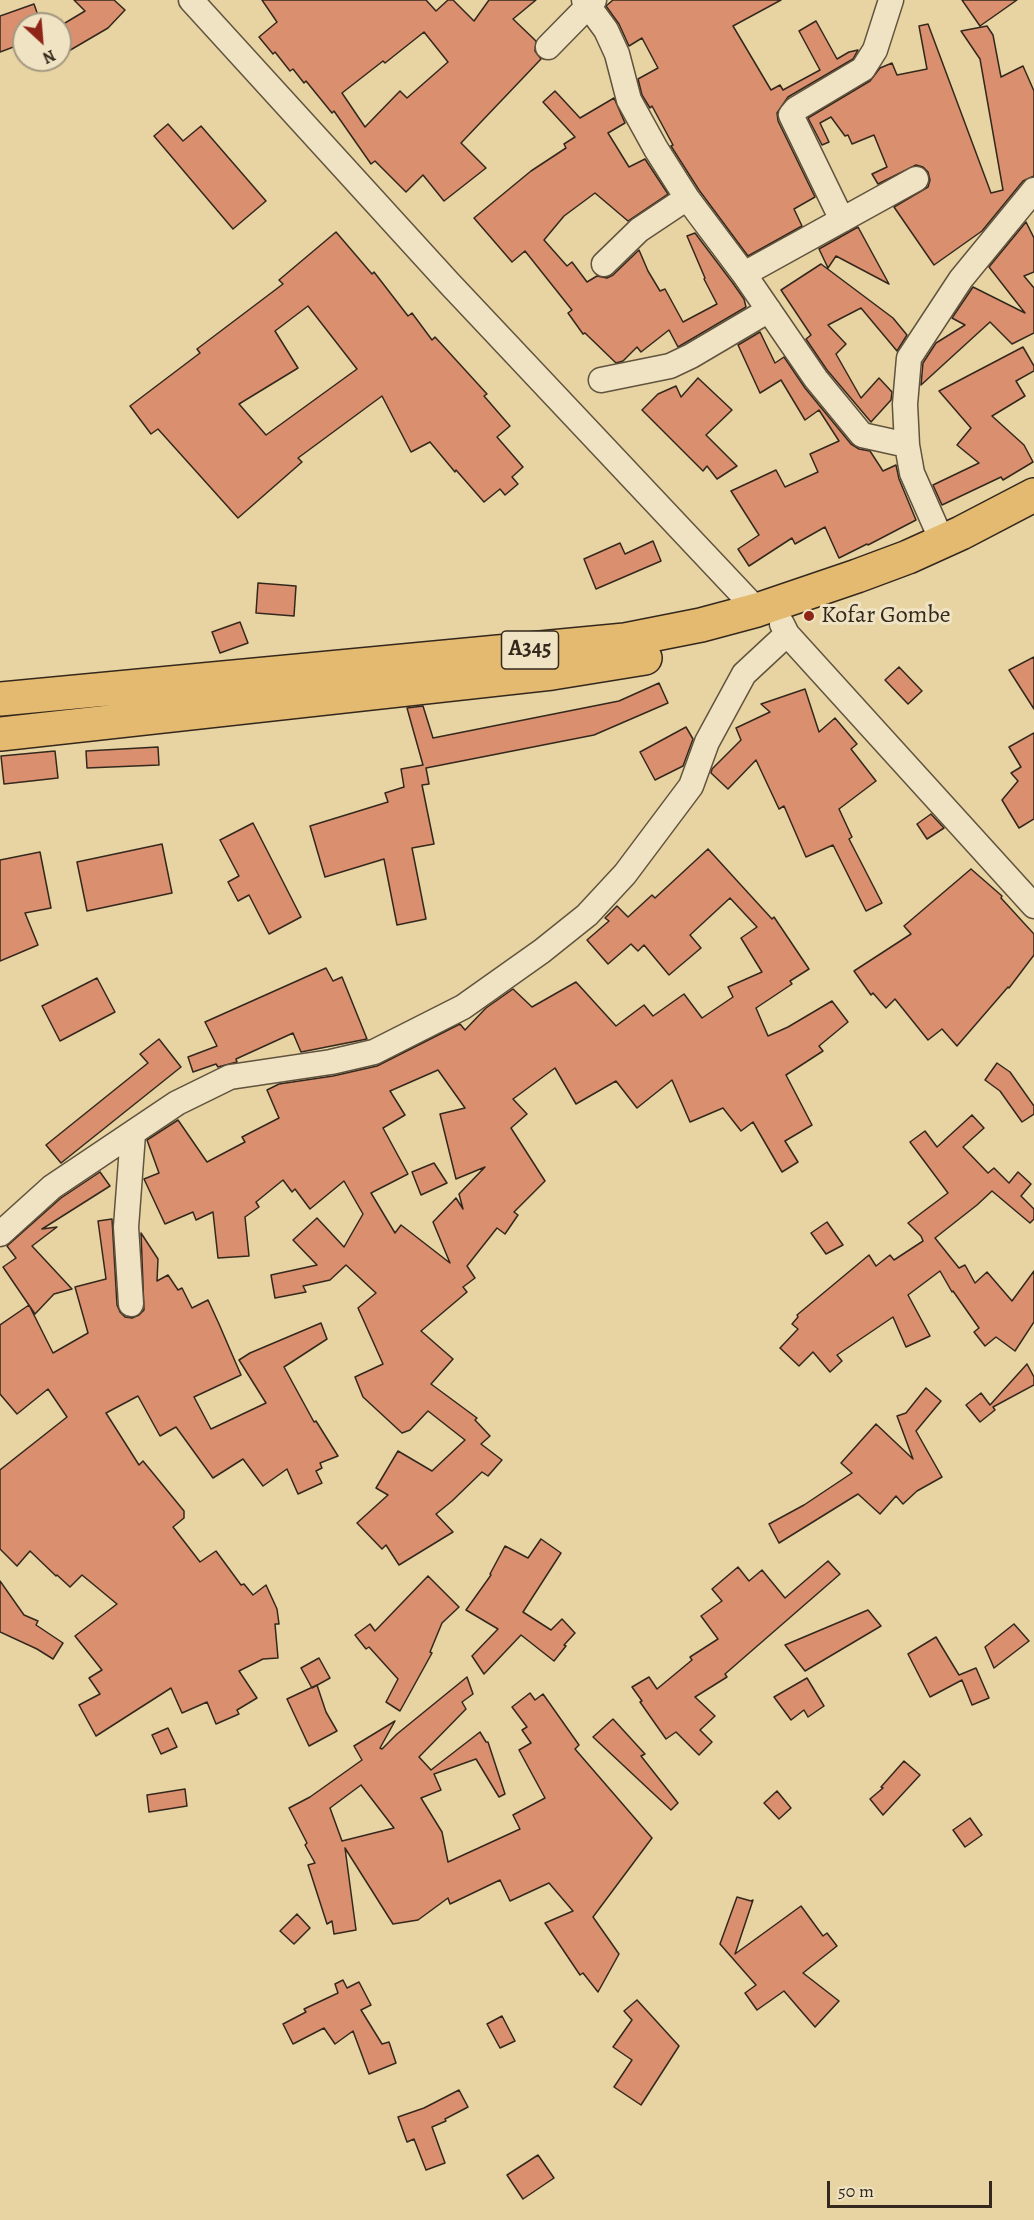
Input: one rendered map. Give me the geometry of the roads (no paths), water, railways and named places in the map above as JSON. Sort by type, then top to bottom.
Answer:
[{"type":"highway","name":"A345","points":[[0,699],[625,640],[701,625],[775,622],[858,576],[942,542],[1034,495]]},
{"type":"highway","name":"A345","points":[[0,734],[606,665],[729,640],[775,622],[845,603],[904,580],[968,553],[1034,521]]},
{"type":"street","points":[[842,220],[791,115],[863,69],[875,50],[891,0]]},
{"type":"street","points":[[548,47],[589,1],[617,54],[629,100],[656,149],[687,198],[744,274],[816,379],[862,435],[907,446]]},
{"type":"street","points":[[205,4],[449,283],[775,622],[1034,906]]},
{"type":"street","points":[[744,274],[916,179]]},
{"type":"street","points":[[942,542],[912,473],[907,446],[905,404],[909,358],[962,279],[1034,190]]},
{"type":"street","points":[[604,264],[639,230],[687,198]]},
{"type":"street","points":[[601,380],[670,366],[720,340],[768,310]]},
{"type":"street","points":[[0,1234],[52,1187],[177,1103],[230,1077],[331,1062],[374,1052],[463,1007],[542,951],[587,915],[625,874],[691,786],[706,742],[775,622]]},
{"type":"street","points":[[131,1304],[126,1227],[133,1134]]},
{"type":"place","name":"Kofar Gombe","points":[[809,616]]}]
